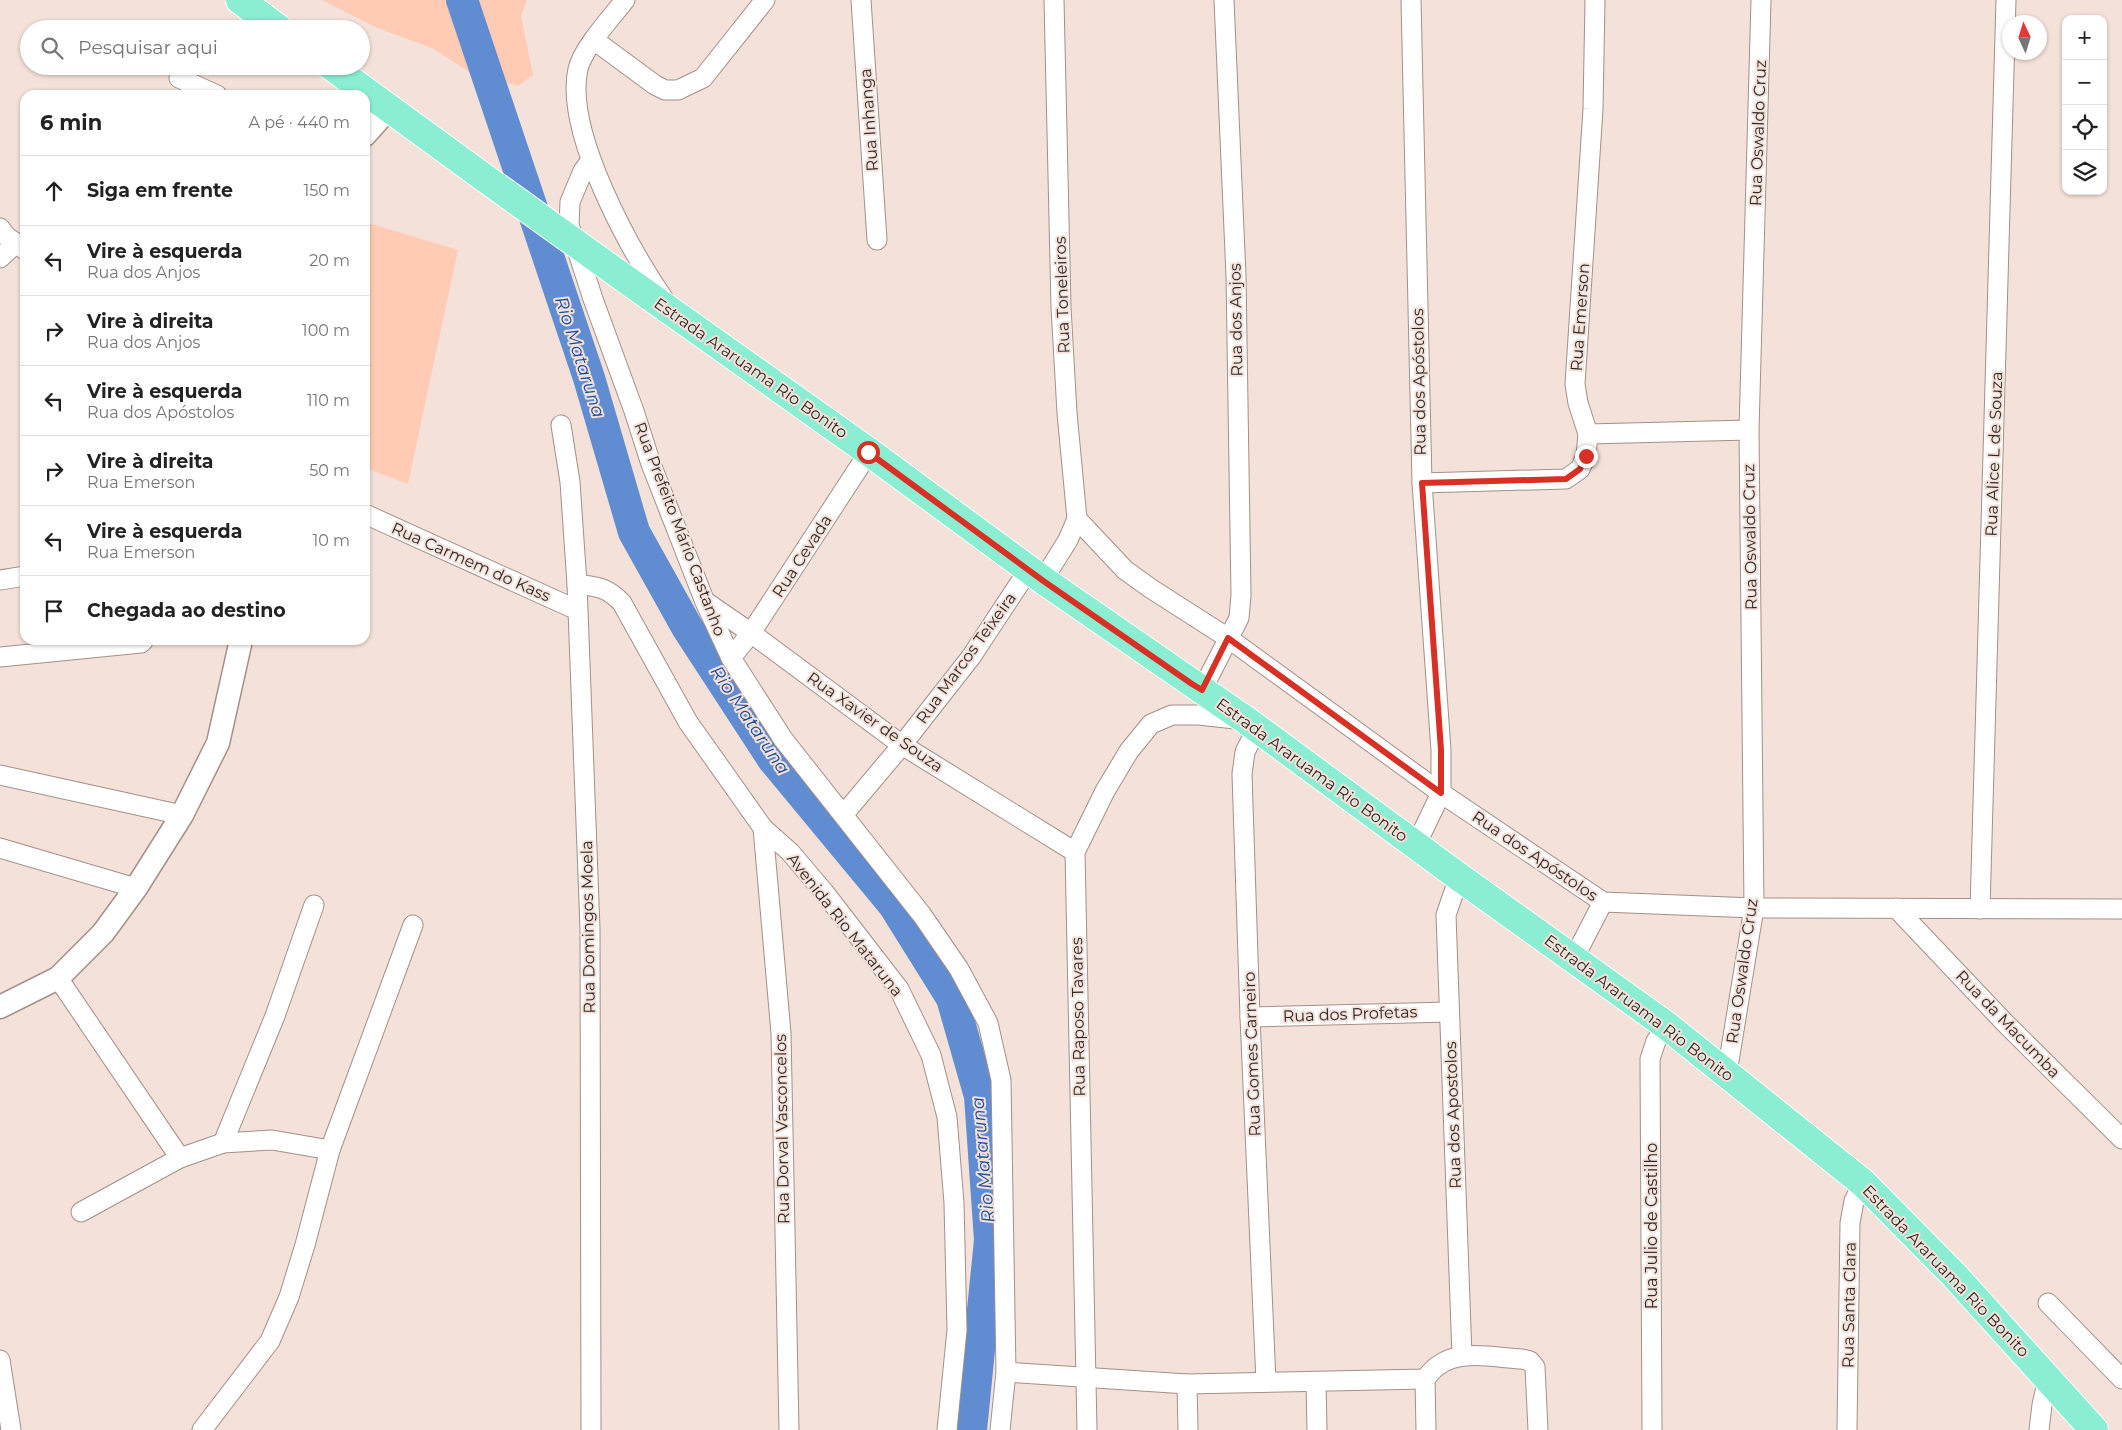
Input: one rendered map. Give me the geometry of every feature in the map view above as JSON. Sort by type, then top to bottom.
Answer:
[{"type":"main road","points":[[240,0],[267,20]]},
{"type":"main road","name":"Estrada Araruama Rio Bonito","points":[[343,75],[364,90]]},
{"type":"main road","name":"Estrada Araruama Rio Bonito","points":[[370,94],[1036,575],[1252,725],[1667,1026],[1863,1183],[1954,1274],[2094,1430]]},
{"type":"street","points":[[625,0],[594,40],[578,68],[575,96],[591,160],[633,251],[672,313]]},
{"type":"street","points":[[594,40],[656,85],[665,90],[678,90],[703,78],[765,0]]},
{"type":"street","name":"Rua Inhanga","points":[[861,0],[877,240]]},
{"type":"street","name":"Rua Toneleiros","points":[[1036,575],[1068,540],[1077,519],[1067,412],[1061,307],[1054,0]]},
{"type":"street","name":"Rua dos Anjos","points":[[1202,690],[1239,618],[1241,595],[1236,276],[1224,0]]},
{"type":"street","name":"Rua dos Apóstolos","points":[[1410,0],[1422,483],[1440,740],[1441,793],[1416,845]]},
{"type":"street","name":"Rua Emerson","points":[[1422,483],[1566,479],[1580,469],[1586,456],[1588,434],[1578,403],[1575,384],[1593,109],[1595,0]]},
{"type":"street","name":"Rua Oswaldo Cruz","points":[[1727,1073],[1754,908],[1749,430],[1761,0]]},
{"type":"street","name":"Rua Alice L de Souza","points":[[1980,909],[2006,0]]},
{"type":"street","points":[[179,78],[206,90]]},
{"type":"street","points":[[370,129],[389,108]]},
{"type":"street","name":"Rua Prefeito Mário Castanho","points":[[591,160],[583,170],[570,202],[569,225],[651,464],[705,602],[731,658],[783,739],[922,915],[959,969],[988,1023],[1001,1080],[1006,1372],[1000,1430]]},
{"type":"street","points":[[0,228],[20,247],[0,258]]},
{"type":"street","name":"Rua Domingos Moela","points":[[561,425],[570,482],[577,584],[590,929],[591,1430]]},
{"type":"street","points":[[1588,434],[1749,430]]},
{"type":"street","name":"Rua Cevada","points":[[731,658],[751,633],[868,452]]},
{"type":"street","name":"Rua Carmem do Kass","points":[[370,516],[577,610]]},
{"type":"street","points":[[1077,519],[1125,570],[1228,638],[1441,793]]},
{"type":"street","name":"Rua Marcos Teixeira","points":[[844,814],[902,745],[1036,575]]},
{"type":"street","points":[[0,580],[20,577]]},
{"type":"street","name":"Avenida Rio Mataruna","points":[[577,584],[600,587],[611,592],[622,603],[688,722],[763,828],[790,852],[898,989],[931,1055],[947,1117],[954,1203],[957,1330],[947,1430]]},
{"type":"street","name":"Rua Xavier de Souza","points":[[705,602],[751,633],[902,745],[1075,852]]},
{"type":"street","points":[[0,657],[121,645]]},
{"type":"street","points":[[0,1007],[58,978],[104,933],[136,888],[182,815],[218,743],[240,645]]},
{"type":"street","name":"Rua Raposo Tavares","points":[[1087,1430],[1075,852],[1105,791],[1129,751],[1151,724],[1172,715],[1199,715],[1252,725]]},
{"type":"street","name":"Rua Gomes Carneiro","points":[[1252,725],[1242,774],[1250,1017],[1266,1382]]},
{"type":"street","points":[[0,775],[182,815]]},
{"type":"street","name":"Rua dos Apóstolos","points":[[1441,793],[1603,902],[1754,908],[2122,909]]},
{"type":"street","name":"Rua Dorval Vasconcelos","points":[[763,828],[781,1033],[789,1430]]},
{"type":"street","points":[[0,848],[136,888]]},
{"type":"street","name":"Rua dos Apostolos","points":[[1459,876],[1446,916],[1462,1356]]},
{"type":"street","points":[[1574,958],[1603,902]]},
{"type":"street","points":[[223,1143],[275,1016],[314,905]]},
{"type":"street","name":"Rua da Macumba","points":[[1896,908],[2005,1023],[2122,1139]]},
{"type":"street","points":[[202,1430],[270,1341],[289,1297],[330,1150],[413,925]]},
{"type":"street","points":[[58,978],[180,1158]]},
{"type":"street","name":"Rua dos Profetas","points":[[1250,1017],[1449,1012]]},
{"type":"street","name":"Rua Julio de Castilho","points":[[1652,1430],[1650,1059],[1656,1041],[1667,1026]]},
{"type":"street","points":[[81,1212],[180,1158],[223,1143],[272,1140],[330,1150]]},
{"type":"street","name":"Rua Santa Clara","points":[[1847,1430],[1850,1223],[1854,1201],[1863,1183]]},
{"type":"street","points":[[2048,1303],[2122,1379]]},
{"type":"street","points":[[1006,1372],[1187,1384],[1316,1382],[1424,1378],[1438,1365],[1452,1358],[1462,1356],[1522,1359],[1530,1361],[1535,1368],[1538,1430]]},
{"type":"street","points":[[0,1360],[11,1430]]},
{"type":"street","points":[[1424,1378],[1426,1430]]},
{"type":"street","points":[[2039,1430],[2048,1379]]},
{"type":"street","points":[[1316,1382],[1317,1430]]},
{"type":"street","points":[[1187,1384],[1188,1430]]},
{"type":"shaded area","points":[[322,0],[527,0],[521,16],[533,75],[518,86],[471,73],[434,49],[375,27],[370,24],[370,20],[361,20]]},
{"type":"shaded area","points":[[370,224],[458,250],[408,484],[370,470]]},
{"type":"waterway","name":"Rio Mataruna","points":[[462,0],[589,378],[634,532],[687,627],[773,759],[894,905],[952,998],[980,1096],[990,1240],[971,1430]]},
{"type":"route","points":[[868,452],[1042,580],[1202,690],[1228,638],[1441,793],[1441,750],[1422,483],[1566,479],[1580,469],[1586,456]]}]
